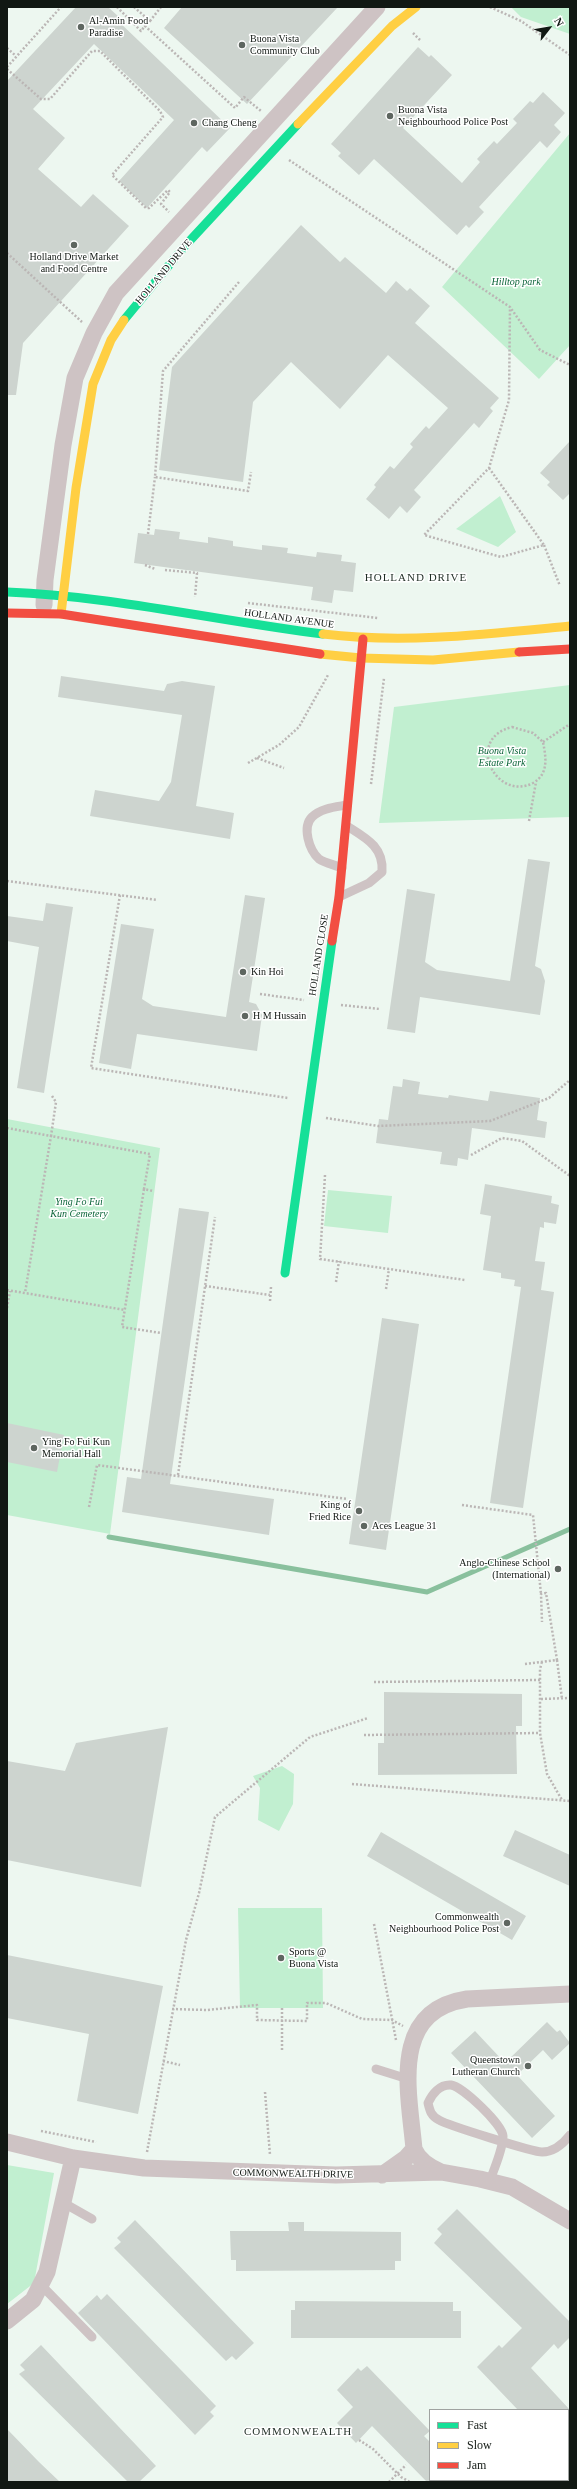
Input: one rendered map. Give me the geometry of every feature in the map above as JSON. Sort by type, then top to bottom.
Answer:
[{"type":"street","name":"HOLLAND DRIVE","points":[[43,613],[44,592],[69,404],[78,367],[94,333],[116,293],[169,234],[236,164],[377,7]]},
{"type":"street","name":"HOLLAND DRIVE","points":[[61,614],[76,488],[92,384],[112,340],[125,318],[184,247],[276,146],[392,26],[416,7]]},
{"type":"street","name":"HOLLAND AVENUE","points":[[7,592],[44,592],[63,594],[243,624],[363,638],[439,638],[570,626]]},
{"type":"street","points":[[7,613],[61,614],[361,658],[433,660],[502,653],[570,649]]},
{"type":"street","points":[[240,641],[243,624]]},
{"type":"street","name":"HOLLAND CLOSE","points":[[285,1273],[316,1040],[339,897],[347,826],[363,638]]},
{"type":"street","points":[[441,2172],[429,2167],[417,2155],[414,2148],[408,2079],[411,2043],[429,2013],[451,2001],[570,1994]]},
{"type":"street","name":"COMMONWEALTH DRIVE","points":[[7,2142],[73,2158],[144,2168],[230,2173],[382,2175],[441,2172],[490,2181],[512,2187],[549,2207],[570,2221]]},
{"type":"street","points":[[382,2175],[406,2158],[414,2148]]},
{"type":"street","points":[[7,2321],[33,2300],[47,2272],[73,2158]]},
{"type":"lane","points":[[342,868],[319,859],[310,846],[306,830],[312,818],[320,812],[349,804]]},
{"type":"lane","points":[[339,897],[369,883],[382,872],[383,861],[373,843],[347,826]]},
{"type":"lane","points":[[376,2069],[408,2079]]},
{"type":"lane","points":[[490,2181],[502,2140],[503,2134],[497,2125],[462,2090],[451,2085],[441,2088],[432,2094],[428,2103],[430,2114],[439,2121],[502,2140],[542,2152],[555,2149],[570,2135]]},
{"type":"lane","points":[[62,2202],[92,2219]]},
{"type":"lane","points":[[41,2285],[92,2337]]},
{"type":"path","points":[[61,7],[16,56],[7,68],[41,99],[46,100],[50,99],[92,51],[100,52],[160,111],[163,117],[112,175],[146,208],[149,208],[168,190],[170,192],[161,204]]},
{"type":"path","points":[[117,7],[141,31],[161,7]]},
{"type":"path","points":[[134,7],[150,21]]},
{"type":"path","points":[[490,7],[520,21],[570,56]]},
{"type":"path","points":[[145,26],[235,108],[244,97],[249,101]]},
{"type":"path","points":[[7,48],[16,56]]},
{"type":"path","points":[[288,159],[510,307],[540,350],[570,365]]},
{"type":"path","points":[[7,253],[84,324]]},
{"type":"path","points":[[148,534],[155,477],[163,371],[238,282]]},
{"type":"path","points":[[510,307],[508,400],[489,468],[424,535],[501,557],[544,545]]},
{"type":"path","points":[[489,468],[544,545],[560,586]]},
{"type":"path","points":[[155,477],[248,491],[251,472]]},
{"type":"path","points":[[145,565],[155,569]]},
{"type":"path","points":[[165,570],[197,573],[195,597]]},
{"type":"path","points":[[187,596],[203,598]]},
{"type":"path","points":[[241,602],[381,618]]},
{"type":"path","points":[[248,764],[279,745],[299,726],[328,675]]},
{"type":"path","points":[[543,742],[570,724]]},
{"type":"path","points":[[512,727],[532,733],[543,742],[546,765],[543,775],[536,781],[527,786],[516,786],[501,780],[493,773],[488,756],[489,742],[503,730],[512,727]]},
{"type":"path","points":[[257,758],[284,768]]},
{"type":"path","points":[[529,821],[536,781]]},
{"type":"path","points":[[7,881],[157,900]]},
{"type":"path","points":[[120,895],[91,1068],[288,1098]]},
{"type":"path","points":[[260,994],[292,998]]},
{"type":"path","points":[[354,1006],[380,1009]]},
{"type":"path","points":[[326,1118],[378,1126],[490,1121],[549,1098],[570,1080]]},
{"type":"path","points":[[25,1294],[56,1102],[52,1096]]},
{"type":"path","points":[[7,1128],[150,1154],[122,1327],[161,1333]]},
{"type":"path","points":[[471,1155],[502,1138],[522,1141],[570,1176]]},
{"type":"path","points":[[325,1175],[320,1259],[465,1280]]},
{"type":"path","points":[[144,1189],[153,1191]]},
{"type":"path","points":[[178,1475],[215,1217]]},
{"type":"path","points":[[336,1282],[339,1261]]},
{"type":"path","points":[[386,1289],[390,1268]]},
{"type":"path","points":[[205,1286],[270,1295]]},
{"type":"path","points":[[7,1308],[8,1290],[125,1310]]},
{"type":"path","points":[[90,1507],[97,1465],[346,1499]]},
{"type":"path","points":[[462,1506],[533,1515],[541,1594],[542,1622]]},
{"type":"path","points":[[541,1594],[546,1593],[562,1698]]},
{"type":"path","points":[[525,1664],[557,1660]]},
{"type":"path","points":[[542,1662],[540,1680],[540,1733],[547,1774],[562,1800]]},
{"type":"path","points":[[374,1682],[540,1680]]},
{"type":"path","points":[[541,1699],[568,1698]]},
{"type":"path","points":[[144,2168],[172,2009],[186,1940],[199,1893],[215,1817],[310,1737],[368,1718]]},
{"type":"path","points":[[364,1734],[540,1733]]},
{"type":"path","points":[[352,1784],[570,1801]]},
{"type":"path","points":[[374,1924],[396,2041]]},
{"type":"path","points":[[172,2009],[207,2010],[257,2005],[257,2020],[307,2021],[307,2003],[326,2003],[362,2019],[392,2020],[408,2030]]},
{"type":"path","points":[[282,2008],[282,2052]]},
{"type":"path","points":[[163,2061],[180,2064]]},
{"type":"path","points":[[265,2092],[270,2160]]},
{"type":"path","points":[[60,2135],[82,2140]]},
{"type":"path","points":[[359,2440],[374,2449],[398,2474],[410,2482]]},
{"type":"path","points":[[389,2482],[406,2465]]},
{"type":"green space","points":[[511,7],[570,7],[570,34],[521,17]]},
{"type":"green space","name":"Hilltop park","points":[[570,133],[570,345],[539,379],[442,287]]},
{"type":"green space","points":[[500,496],[516,532],[498,547],[456,529]]},
{"type":"green space","name":"Buona Vista Estate Park","points":[[570,685],[570,817],[379,823],[394,707]]},
{"type":"green space","name":"Ying Fo Fui Kun Cemetery","points":[[7,1119],[160,1148],[110,1534],[7,1515]]},
{"type":"green space","points":[[328,1190],[392,1196],[388,1233],[324,1226]]},
{"type":"green space","points":[[282,1766],[294,1774],[293,1804],[279,1831],[258,1820],[260,1788],[253,1776]]},
{"type":"green space","name":"Sports @ Buona Vista","points":[[238,1908],[322,1908],[323,2008],[240,2008]]},
{"type":"green space","points":[[7,2165],[54,2173],[34,2283],[7,2304]]},
{"type":"building","points":[[76,7],[108,7],[119,17],[117,20],[230,128],[207,152],[202,147],[147,208],[119,181],[174,120],[94,44],[33,109],[65,138],[38,169],[81,207],[93,194],[129,226],[23,343],[16,395],[7,395],[7,81]]},
{"type":"building","name":"Buona Vista Community Club","points":[[182,7],[338,7],[247,104],[164,28]]},
{"type":"building","points":[[418,47],[429,57],[431,55],[452,75],[403,128],[462,183],[480,162],[477,159],[494,141],[497,144],[517,123],[513,119],[530,101],[533,103],[543,92],[565,113],[554,125],[561,132],[547,148],[540,141],[479,207],[484,212],[469,228],[466,225],[457,235],[374,159],[359,175],[338,156],[341,153],[331,144]]},
{"type":"building","points":[[301,225],[340,262],[345,257],[386,293],[396,281],[407,291],[410,288],[430,306],[415,323],[499,398],[490,408],[493,411],[479,428],[474,423],[414,490],[421,497],[407,513],[400,506],[389,519],[366,499],[376,487],[374,485],[390,466],[394,469],[413,447],[410,444],[426,426],[429,429],[448,408],[388,355],[340,409],[291,362],[253,402],[243,482],[159,470],[172,367]]},
{"type":"building","points":[[570,441],[570,493],[563,500],[547,485],[550,482],[540,473]]},
{"type":"building","points":[[155,529],[180,532],[179,539],[208,543],[208,537],[233,541],[233,546],[262,550],[262,545],[288,548],[287,553],[316,557],[317,552],[342,555],[341,561],[356,563],[353,592],[334,590],[332,603],[311,600],[313,587],[134,563],[138,533],[154,535]]},
{"type":"building","points":[[61,676],[164,691],[167,684],[182,681],[215,686],[196,806],[234,813],[230,839],[90,816],[95,790],[159,801],[171,782],[182,715],[58,697]]},
{"type":"building","points":[[528,859],[550,862],[535,966],[541,969],[545,981],[540,1015],[420,997],[415,1033],[387,1029],[407,889],[435,894],[425,962],[437,970],[510,981]]},
{"type":"building","points":[[245,895],[265,898],[249,1002],[256,1004],[262,1015],[257,1051],[137,1034],[131,1069],[99,1063],[121,924],[154,929],[142,999],[153,1006],[226,1017]]},
{"type":"building","points":[[46,903],[73,907],[44,1093],[17,1088],[39,947],[7,941],[7,916],[43,921]]},
{"type":"building","points":[[403,1079],[420,1082],[418,1094],[448,1098],[449,1095],[488,1101],[490,1091],[540,1098],[537,1120],[547,1122],[545,1138],[472,1128],[468,1160],[458,1158],[457,1166],[440,1164],[442,1152],[376,1143],[379,1119],[388,1120],[393,1086],[402,1087]]},
{"type":"building","points":[[485,1184],[552,1196],[551,1203],[559,1205],[556,1224],[544,1222],[544,1228],[540,1227],[535,1261],[545,1262],[541,1290],[554,1292],[523,1508],[490,1503],[521,1287],[514,1286],[515,1280],[501,1278],[501,1273],[483,1270],[491,1216],[480,1214]]},
{"type":"building","points":[[179,1208],[209,1212],[170,1484],[274,1499],[269,1535],[122,1512],[127,1477],[141,1479]]},
{"type":"building","points":[[382,1318],[419,1324],[386,1550],[349,1544]]},
{"type":"building","name":"Ying Fo Fui Kun Memorial Hall","points":[[7,1423],[64,1435],[57,1472],[7,1462]]},
{"type":"building","points":[[384,1692],[522,1694],[522,1726],[516,1726],[517,1774],[378,1775],[378,1743],[384,1743]]},
{"type":"building","points":[[168,1727],[141,1887],[7,1860],[7,1761],[65,1771],[76,1743]]},
{"type":"building","points":[[515,1830],[570,1855],[570,1886],[503,1856]]},
{"type":"building","points":[[381,1832],[526,1916],[512,1940],[367,1856]]},
{"type":"building","points":[[7,1955],[163,1986],[138,2114],[77,2101],[89,2034],[7,2018]]},
{"type":"building","points":[[547,2022],[557,2032],[560,2030],[570,2043],[552,2060],[543,2050],[517,2075],[555,2116],[532,2138],[451,2053],[475,2031],[505,2063]]},
{"type":"building","points":[[457,2209],[570,2322],[570,2337],[558,2349],[554,2344],[531,2368],[570,2410],[517,2409],[477,2367],[499,2345],[502,2348],[522,2328],[434,2243],[442,2234],[437,2229]]},
{"type":"building","points":[[135,2220],[254,2343],[236,2360],[232,2356],[226,2361],[114,2248],[121,2242],[117,2238]]},
{"type":"building","points":[[288,2222],[304,2222],[304,2231],[401,2232],[401,2261],[395,2261],[395,2270],[236,2271],[236,2260],[231,2260],[230,2231],[289,2231]]},
{"type":"building","points":[[107,2294],[216,2406],[210,2412],[214,2416],[195,2435],[78,2313],[97,2295],[101,2300]]},
{"type":"building","points":[[295,2301],[453,2302],[453,2311],[461,2311],[461,2338],[291,2338],[291,2310],[295,2310]]},
{"type":"building","points":[[41,2345],[156,2466],[139,2482],[128,2482],[19,2374],[25,2370],[20,2365]]},
{"type":"building","points":[[367,2366],[429,2430],[424,2436],[429,2441],[430,2482],[427,2482],[372,2426],[356,2443],[337,2423],[353,2407],[337,2390],[358,2368],[361,2371]]},
{"type":"building","points":[[7,2429],[39,2462],[60,2482],[7,2482]]},
{"type":"waterway","points":[[109,1537],[427,1592],[570,1529]]},
{"type":"traffic: fast","points":[[124,320],[184,247],[298,124]]},
{"type":"traffic: fast","points":[[7,592],[86,598],[323,634]]},
{"type":"traffic: fast","points":[[285,1273],[332,941]]},
{"type":"traffic: slow","points":[[298,124],[392,26],[416,7]]},
{"type":"traffic: slow","points":[[61,614],[76,488],[93,384],[111,340],[124,320]]},
{"type":"traffic: slow","points":[[323,634],[385,638],[447,637],[570,626]]},
{"type":"traffic: slow","points":[[320,654],[361,658],[433,660],[519,652]]},
{"type":"traffic: jam","points":[[7,613],[61,614],[320,654]]},
{"type":"traffic: jam","points":[[332,941],[339,897],[363,639]]},
{"type":"traffic: jam","points":[[519,652],[570,649]]},
{"type":"place","name":"Al-Amin Food Paradise","points":[[81,27]]},
{"type":"place","name":"Buona Vista Community Club","points":[[242,45]]},
{"type":"place","name":"Buona Vista Neighbourhood Police Post","points":[[390,116]]},
{"type":"place","name":"Chang Cheng","points":[[194,123]]},
{"type":"place","name":"Holland Drive Market and Food Centre","points":[[74,245]]},
{"type":"place","name":"Kin Hoi","points":[[243,972]]},
{"type":"place","name":"H M Hussain","points":[[245,1016]]},
{"type":"place","name":"Ying Fo Fui Kun Memorial Hall","points":[[34,1448]]},
{"type":"place","name":"King of Fried Rice","points":[[359,1511]]},
{"type":"place","name":"Aces League 31","points":[[364,1526]]},
{"type":"place","name":"Anglo-Chinese School (International)","points":[[558,1569]]},
{"type":"place","name":"Commonwealth Neighbourhood Police Post","points":[[507,1923]]},
{"type":"place","name":"Sports @ Buona Vista","points":[[281,1958]]},
{"type":"place","name":"Queenstown Lutheran Church","points":[[528,2066]]},
{"type":"district","name":"HOLLAND DRIVE","points":[[416,578]]},
{"type":"district","name":"COMMONWEALTH","points":[[298,2432]]}]
